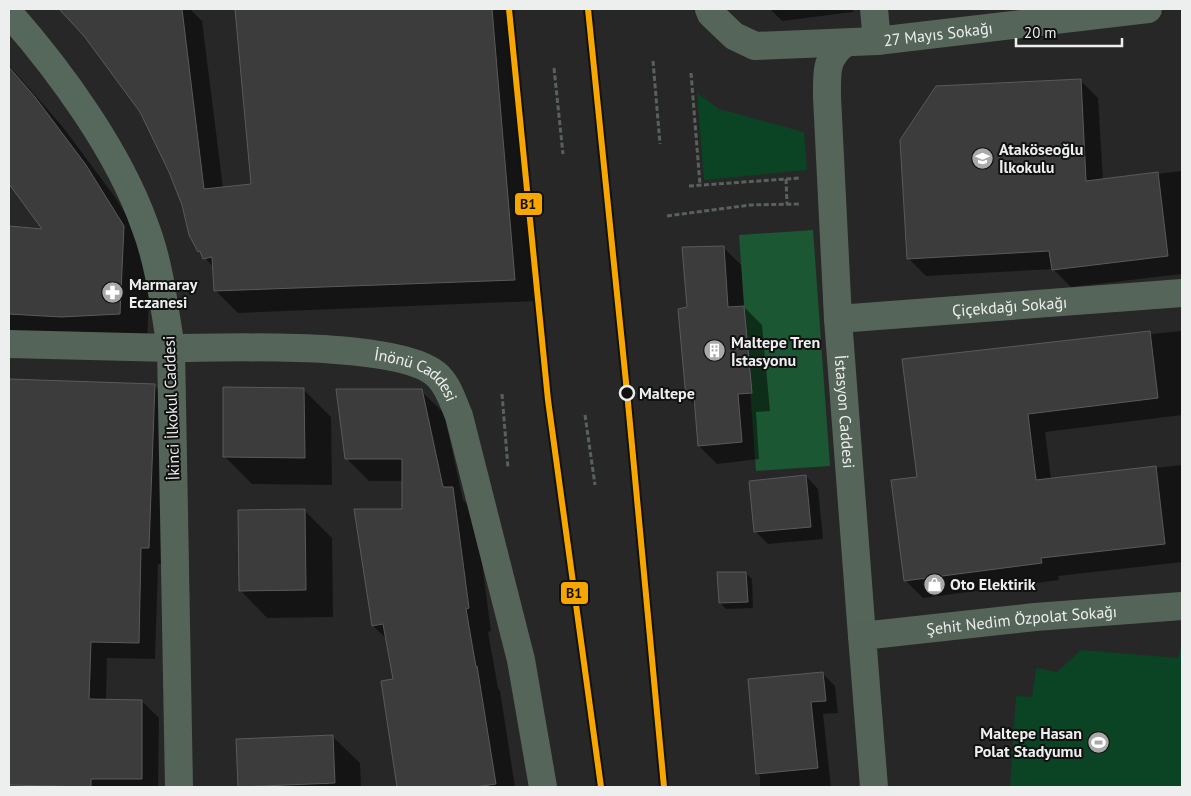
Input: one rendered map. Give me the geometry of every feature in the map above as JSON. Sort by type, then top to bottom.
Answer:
[{"type":"main road","name":"İnönü Caddesi","points":[[9,344],[171,348]]},
{"type":"main road","name":"İkinci İlkokul Caddesi","points":[[171,348],[178,787]]},
{"type":"main road","name":"Şehit Nedim Özpolat Sokağı","points":[[862,636],[1035,617],[1182,606]]},
{"type":"main road","name":"İstasyon Caddesi","points":[[862,636],[874,787]]},
{"type":"street","name":"27 Mayıs Sokağı","points":[[709,9],[711,14],[734,36],[756,46],[877,41],[1148,9]]},
{"type":"street","points":[[874,9],[877,41]]},
{"type":"street","name":"İkinci İlkokul Caddesi","points":[[9,13],[30,37],[91,120],[129,185],[146,226],[158,266],[171,348]]},
{"type":"street","name":"İstasyon Caddesi","points":[[846,43],[836,50],[830,61],[827,77],[838,319],[862,636]]},
{"type":"street","name":"Çiçekdağı Sokağı","points":[[838,319],[1182,293]]},
{"type":"street","name":"İnönü Caddesi","points":[[171,348],[325,349],[383,354],[422,366],[437,375],[450,393],[459,416],[519,650],[543,787]]},
{"type":"path","points":[[653,61],[660,144]]},
{"type":"path","points":[[554,68],[563,154]]},
{"type":"path","points":[[690,73],[700,185]]},
{"type":"path","points":[[689,186],[803,178]]},
{"type":"path","points":[[786,179],[787,204]]},
{"type":"path","points":[[667,216],[750,205],[832,203]]},
{"type":"path","points":[[502,394],[508,472]]},
{"type":"path","points":[[585,416],[595,485]]},
{"type":"green space","points":[[697,93],[719,109],[804,132],[807,170],[704,180]]},
{"type":"green space","points":[[813,230],[830,466],[756,471],[739,235]]},
{"type":"green space","name":"Maltepe Hasan Polat Stadyumu","points":[[1182,642],[1182,787],[1010,787],[1016,696],[1032,697],[1036,668],[1057,672],[1081,650],[1178,658]]},
{"type":"building","points":[[59,9],[182,9],[204,189],[251,184],[235,9],[492,9],[515,280],[214,291],[212,257],[203,259],[189,235],[182,205],[169,172],[140,112],[84,36]]},
{"type":"building","points":[[9,67],[35,97],[86,165],[124,226],[120,314],[61,317],[9,314],[9,226],[42,229],[9,184]]},
{"type":"building","points":[[1081,79],[1086,181],[1158,172],[1168,256],[1052,270],[1049,251],[907,259],[900,140],[936,86]]},
{"type":"building","name":"Maltepe Tren İstasyonu","points":[[724,246],[728,307],[744,306],[752,393],[738,394],[742,442],[698,446],[694,397],[686,398],[678,309],[687,307],[682,247]]},
{"type":"building","points":[[1150,331],[1158,398],[1028,414],[1036,480],[1156,466],[1165,544],[1041,558],[1042,563],[904,581],[891,480],[917,477],[902,359]]},
{"type":"building","points":[[9,379],[155,384],[149,548],[141,548],[139,643],[91,642],[89,699],[142,700],[142,779],[91,779],[91,787],[9,785]]},
{"type":"building","points":[[223,387],[304,388],[305,458],[223,457]]},
{"type":"building","points":[[336,389],[422,389],[443,487],[453,487],[469,608],[466,609],[496,784],[475,787],[397,787],[381,681],[393,679],[383,624],[372,626],[354,509],[402,509],[402,459],[345,459]]},
{"type":"building","points":[[806,475],[811,527],[754,532],[749,481]]},
{"type":"building","points":[[305,509],[306,590],[239,591],[238,510]]},
{"type":"building","points":[[717,572],[746,572],[748,602],[719,603]]},
{"type":"building","points":[[823,672],[826,701],[811,702],[818,768],[756,774],[748,679]]},
{"type":"building","points":[[333,735],[335,783],[238,787],[236,739]]},
{"type":"transit line","name":"B1","points":[[509,9],[548,400],[601,787]]},
{"type":"transit line","name":"B1","points":[[588,9],[627,392],[664,787]]},
{"type":"place","name":"Ataköseoğlu İlkokulu","points":[[983,158]]},
{"type":"place","name":"Marmaray Eczanesi","points":[[113,293]]},
{"type":"place","name":"Maltepe Tren İstasyonu","points":[[715,351]]},
{"type":"place","name":"Maltepe","points":[[627,393]]},
{"type":"place","name":"Oto Elektirik","points":[[934,584]]},
{"type":"place","name":"Maltepe Hasan Polat Stadyumu","points":[[1098,742]]}]
